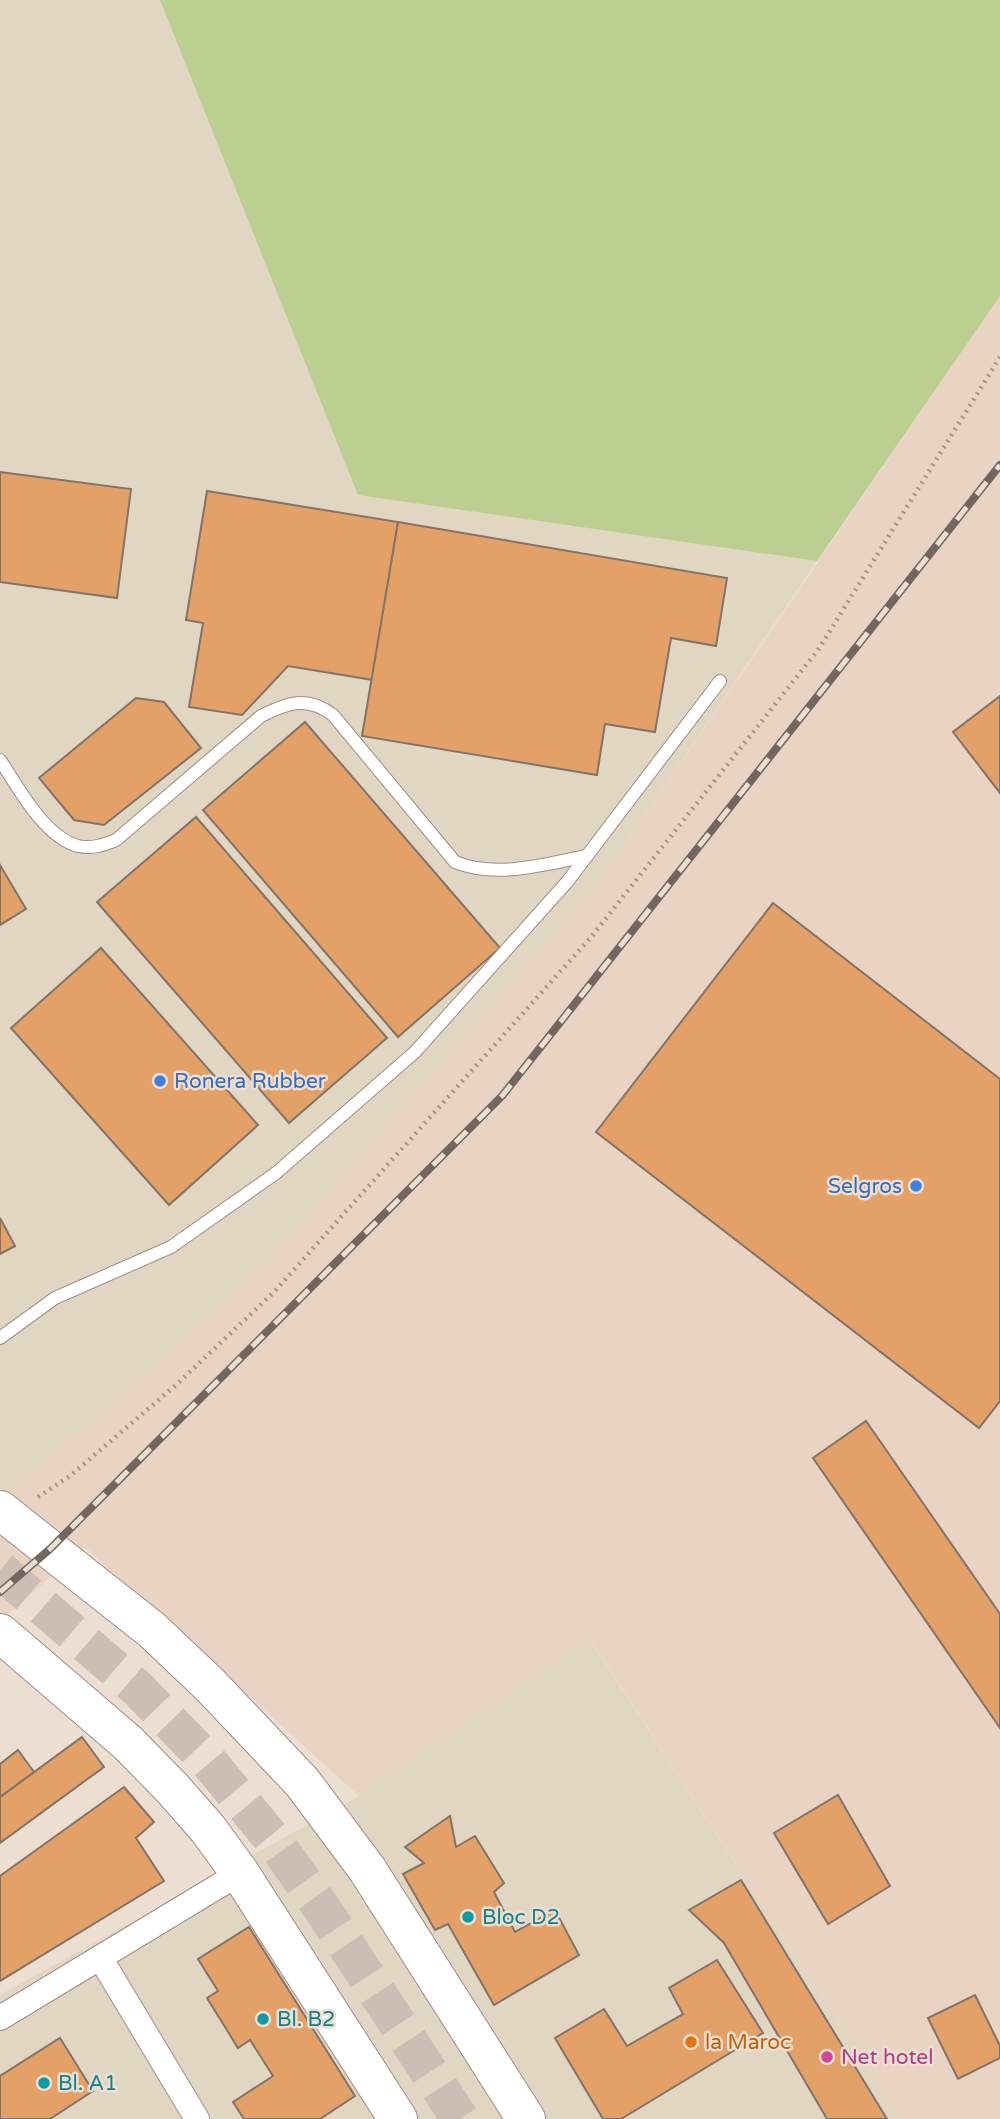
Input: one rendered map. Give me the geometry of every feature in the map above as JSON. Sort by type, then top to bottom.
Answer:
[{"type":"highway","points":[[4,1513],[152,1630],[211,1685],[302,1782],[367,1869],[526,2119]]},
{"type":"highway","points":[[4,1642],[128,1743],[199,1819],[240,1873],[398,2119]]},
{"type":"street","points":[[0,2018],[240,1873]]},
{"type":"street","points":[[101,1959],[197,2119]]},
{"type":"lane","points":[[0,1338],[55,1298],[171,1247],[276,1173],[415,1052],[568,882],[720,681]]},
{"type":"lane","points":[[0,760],[36,813],[59,836],[77,845],[98,847],[116,840],[261,716],[284,704],[310,704],[321,706],[333,715],[455,862],[470,868],[494,870],[535,866],[587,856]]},
{"type":"path","points":[[4,1513],[71,1476],[176,1385],[274,1292],[592,936],[818,650],[1000,356]]},
{"type":"shaded area","points":[[0,0],[160,0],[358,495],[817,561],[600,881],[272,1257],[97,1419],[9,1489],[0,1507]]},
{"type":"shaded area","points":[[1000,296],[1000,2119],[901,2119],[591,1640],[359,1796],[85,1547],[0,1621],[0,1507],[9,1489],[97,1419],[600,881]]},
{"type":"shaded area","points":[[590,1640],[901,2119],[0,2119],[0,1995],[359,1796]]},
{"type":"green space","points":[[160,0],[1000,0],[1000,296],[817,561],[358,495]]},
{"type":"building","points":[[0,472],[131,489],[117,598],[0,582]]},
{"type":"building","points":[[207,491],[398,522],[373,680],[288,666],[242,715],[189,707],[203,623],[186,620]]},
{"type":"building","points":[[398,522],[727,578],[716,646],[671,638],[655,732],[605,724],[597,775],[362,736]]},
{"type":"building","points":[[1000,696],[1000,793],[953,732]]},
{"type":"building","points":[[136,698],[164,702],[201,748],[104,825],[74,820],[39,778]]},
{"type":"building","points":[[305,722],[500,948],[398,1037],[203,810]]},
{"type":"building","points":[[196,817],[387,1038],[289,1123],[97,902]]},
{"type":"building","points":[[0,865],[26,909],[0,925]]},
{"type":"building","points":[[773,903],[1000,1079],[1000,1401],[979,1428],[596,1132]]},
{"type":"building","points":[[101,948],[258,1125],[169,1205],[11,1028]]},
{"type":"building","points":[[0,1218],[15,1246],[0,1254]]},
{"type":"building","points":[[866,1421],[1000,1614],[1000,1728],[813,1458]]},
{"type":"building","points":[[82,1737],[104,1767],[0,1843],[0,1797]]},
{"type":"building","points":[[18,1750],[34,1772],[0,1797],[0,1764]]},
{"type":"building","points":[[124,1787],[154,1822],[136,1838],[164,1881],[0,1981],[0,1876]]},
{"type":"building","points":[[838,1795],[890,1886],[828,1924],[774,1833]]},
{"type":"building","name":"Bloc D2","points":[[450,1816],[456,1847],[475,1836],[504,1883],[494,1892],[515,1932],[555,1910],[579,1955],[494,2005],[448,1924],[435,1930],[403,1874],[424,1863],[405,1847]]},
{"type":"building","points":[[741,1880],[887,2119],[827,2119],[724,1943],[689,1910]]},
{"type":"building","name":"Bl. B2","points":[[249,1927],[355,2096],[320,2119],[244,2119],[233,2102],[273,2076],[250,2040],[238,2048],[207,1998],[218,1991],[198,1959]]},
{"type":"building","name":"la Maroc","points":[[717,1960],[763,2033],[621,2119],[603,2119],[555,2038],[604,2009],[627,2046],[683,2014],[669,1988]]},
{"type":"building","points":[[975,1995],[1000,2046],[1000,2058],[958,2079],[928,2018]]},
{"type":"building","name":"Bl. A1","points":[[60,2038],[93,2091],[50,2119],[0,2119],[0,2076]]},
{"type":"tunnel","points":[[0,1570],[137,1688],[208,1761],[274,1841],[321,1907],[460,2119]]},
{"type":"railway","points":[[0,1592],[50,1549],[502,1096],[1000,465]]},
{"type":"place","name":"Ronera Rubber","points":[[160,1081]]},
{"type":"place","name":"Selgros","points":[[916,1186]]},
{"type":"place","name":"Bloc D2","points":[[468,1917]]},
{"type":"place","name":"Bl. B2","points":[[263,2019]]},
{"type":"place","name":"la Maroc","points":[[691,2042]]},
{"type":"place","name":"Net hotel","points":[[827,2057]]},
{"type":"place","name":"Bl. A1","points":[[44,2083]]}]
